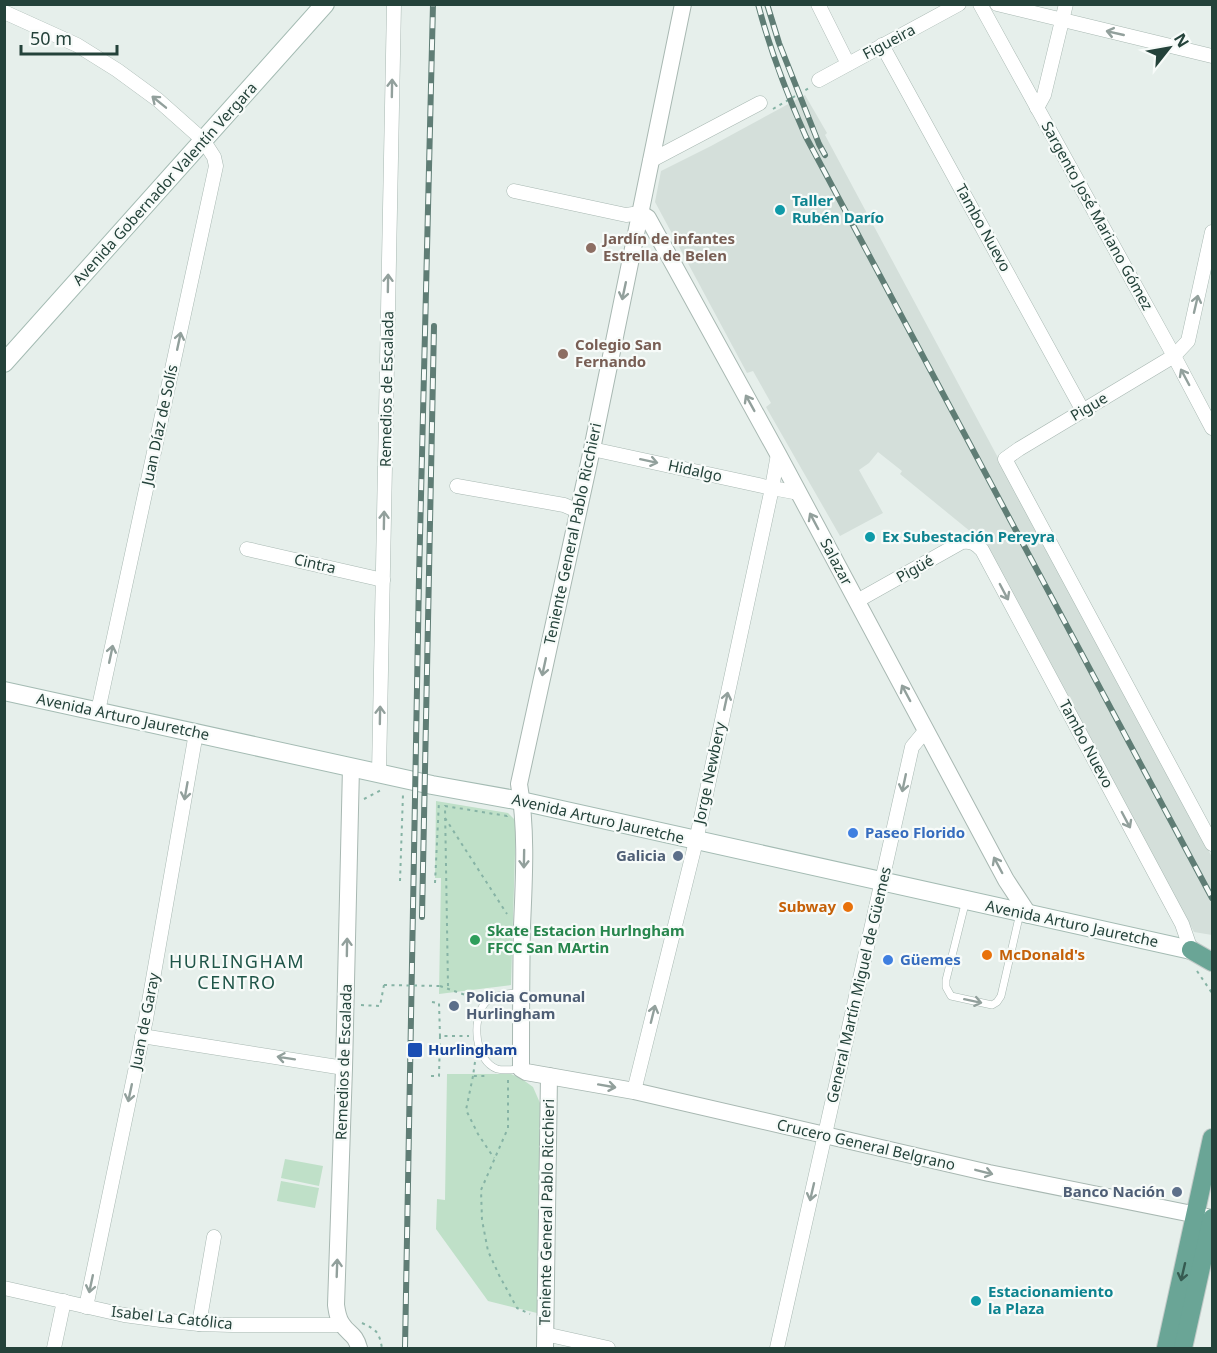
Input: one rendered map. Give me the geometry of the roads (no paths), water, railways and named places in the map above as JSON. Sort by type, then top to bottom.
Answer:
[{"type":"main road","name":"Avenida Gobernador Valentín Vergara","points":[[4,363],[325,4]]},
{"type":"main road","name":"Avenida Arturo Jauretche","points":[[4,691],[439,787],[517,800],[1207,953]]},
{"type":"main road","points":[[1183,1348],[1206,1279],[1212,1138]]},
{"type":"main road","points":[[1166,1348],[1207,1217]]},
{"type":"street","name":"Remedios de Escalada","points":[[379,773],[394,4]]},
{"type":"street","name":"Teniente General Pablo Ricchieri","points":[[515,1073],[521,992],[524,850],[517,800],[519,784],[592,449],[683,4]]},
{"type":"street","points":[[818,4],[848,64]]},
{"type":"street","name":"Figueira","points":[[819,80],[959,4]]},
{"type":"street","name":"Sargento José Mariano Gómez","points":[[980,4],[1212,428]]},
{"type":"street","points":[[997,4],[1212,56]]},
{"type":"street","points":[[1037,108],[1044,95],[1066,4]]},
{"type":"street","points":[[4,12],[77,45],[117,70],[158,100],[204,140]]},
{"type":"street","name":"Tambo Nuevo","points":[[882,45],[1083,411]]},
{"type":"street","points":[[650,161],[760,103]]},
{"type":"street","name":"Juan Díaz de Solís","points":[[98,711],[216,166],[214,157],[204,140]]},
{"type":"street","points":[[514,191],[626,215],[640,213]]},
{"type":"street","name":"Salazar","points":[[640,213],[648,218],[778,454],[1025,914]]},
{"type":"street","points":[[1174,356],[1188,341],[1212,232]]},
{"type":"street","name":"Pigue","points":[[1174,356],[1005,459],[1212,844]]},
{"type":"street","name":"Hidalgo","points":[[592,449],[799,493]]},
{"type":"street","name":"Jorge Newbery","points":[[634,1091],[696,841],[778,454]]},
{"type":"street","points":[[457,486],[564,505],[578,511]]},
{"type":"street","name":"Tambo Nuevo","points":[[974,542],[982,550],[1182,924],[1207,953]]},
{"type":"street","name":"Pigüé","points":[[857,601],[962,543],[974,542]]},
{"type":"street","name":"Cintra","points":[[247,549],[383,580]]},
{"type":"street","name":"General Martín Miguel de Güemes","points":[[777,1348],[912,747],[926,730]]},
{"type":"street","name":"Juan de Garay","points":[[86,1307],[142,1036],[196,733]]},
{"type":"street","name":"Remedios de Escalada","points":[[351,767],[336,1305],[342,1325],[357,1340],[359,1348]]},
{"type":"street","points":[[142,1036],[344,1068]]},
{"type":"street","name":"Crucero General Belgrano","points":[[515,1073],[526,1072],[634,1091],[989,1173],[1207,1217]]},
{"type":"street","name":"Teniente General Pablo Ricchieri","points":[[545,1335],[549,1076]]},
{"type":"street","points":[[199,1324],[214,1237]]},
{"type":"street","name":"Isabel La Católica","points":[[4,1288],[124,1316],[199,1324],[342,1325]]},
{"type":"street","points":[[54,1348],[64,1301]]},
{"type":"street","points":[[545,1335],[608,1348]]},
{"type":"lane","points":[[966,900],[946,980],[946,987],[951,996],[992,1005],[997,1002],[1001,996],[1025,914]]},
{"type":"lane","points":[[515,1073],[500,1070],[489,1064],[483,1057],[478,1046],[477,1022],[486,1002],[521,992]]},
{"type":"railway","points":[[405,1348],[419,578],[433,4]]},
{"type":"railway","points":[[758,4],[779,72],[806,137],[1212,898]]},
{"type":"railway","points":[[767,4],[779,43],[825,155]]},
{"type":"railway","points":[[422,917],[434,326]]},
{"type":"place","name":"Taller Rubén Darío","points":[[780,210]]},
{"type":"place","name":"Jardín de infantes Estrella de Belen","points":[[591,248]]},
{"type":"place","name":"Colegio San Fernando","points":[[563,354]]},
{"type":"place","name":"Ex Subestación Pereyra","points":[[870,537]]},
{"type":"place","name":"Paseo Florido","points":[[853,833]]},
{"type":"place","name":"Galicia","points":[[678,856]]},
{"type":"place","name":"Subway","points":[[848,907]]},
{"type":"place","name":"Skate Estacion Hurlngham FFCC San MArtin","points":[[475,940]]},
{"type":"place","name":"McDonald's","points":[[987,955]]},
{"type":"place","name":"Güemes","points":[[888,960]]},
{"type":"place","name":"Policia Comunal Hurlingham","points":[[454,1006]]},
{"type":"place","name":"Hurlingham","points":[[415,1050]]},
{"type":"place","name":"Banco Nación","points":[[1177,1192]]},
{"type":"place","name":"Estacionamiento la Plaza","points":[[976,1301]]},
{"type":"district","name":"HURLINGHAM CENTRO","points":[[237,972]]}]
